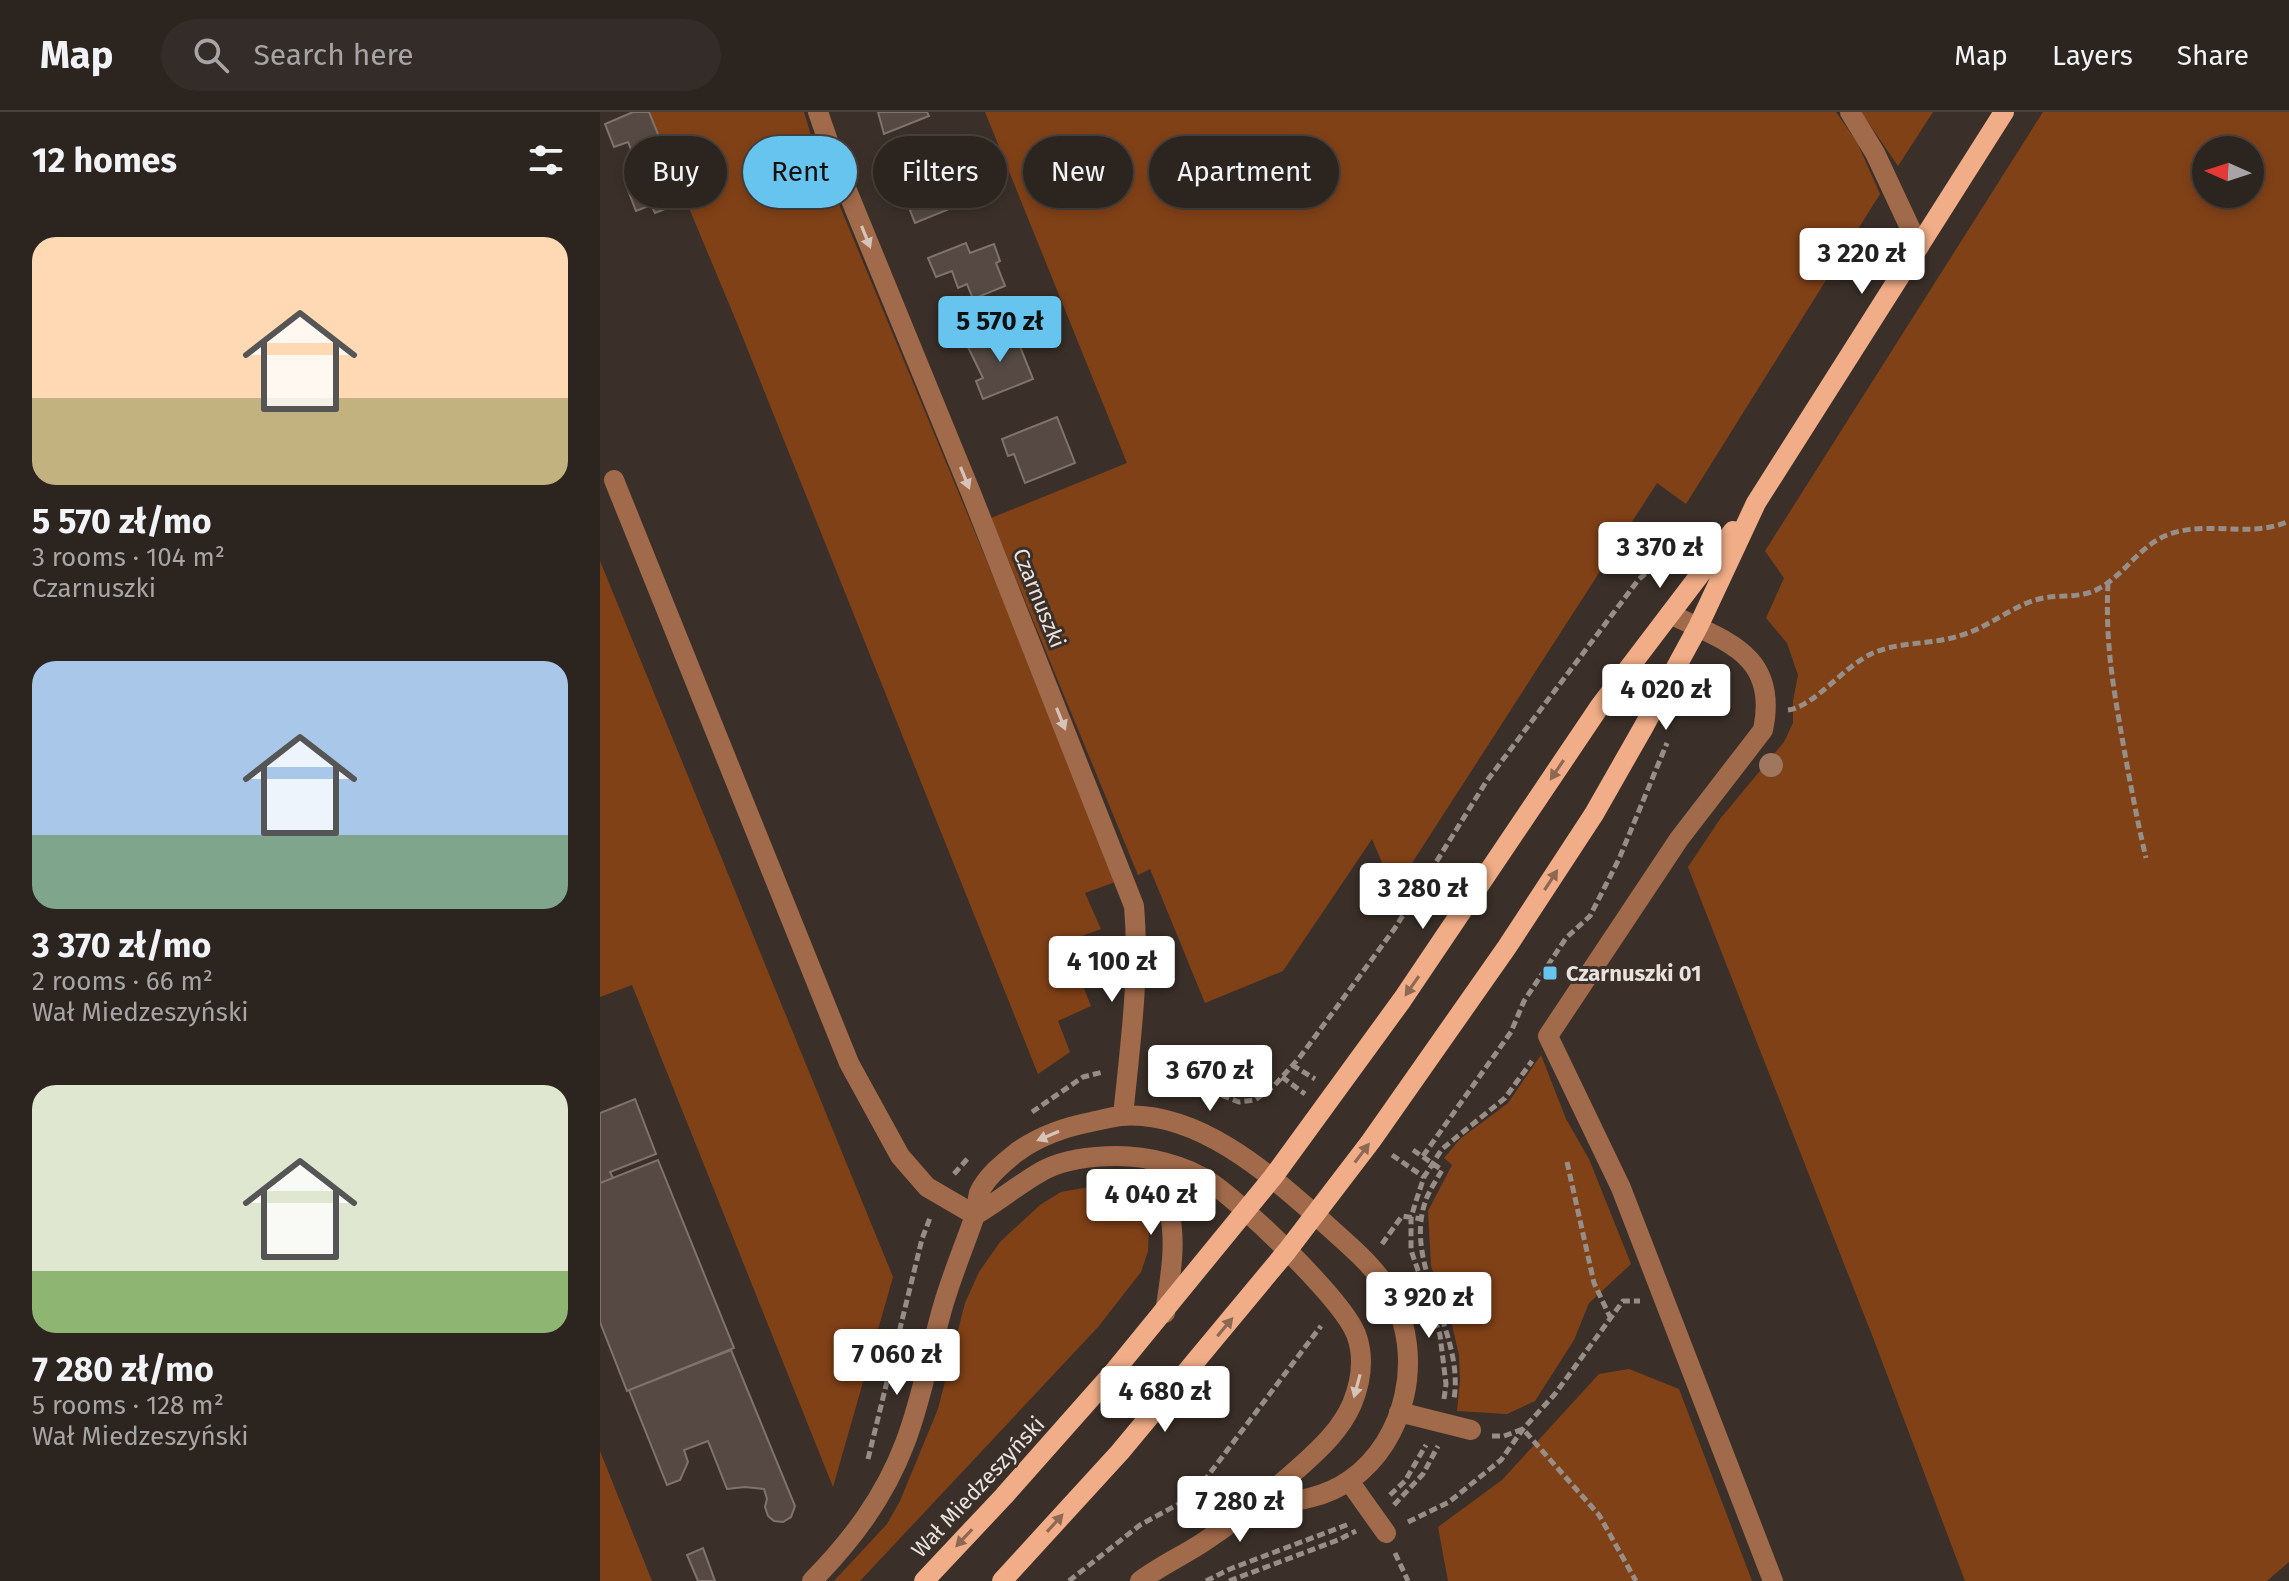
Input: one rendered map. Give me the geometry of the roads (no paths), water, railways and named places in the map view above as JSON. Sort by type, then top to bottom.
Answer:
[{"type":"main road","name":"Wał Miedzeszyński","points":[[924,1581],[1004,1496],[1165,1313],[1273,1177],[1410,989],[1600,706],[1756,503],[2004,112]]},
{"type":"main road","name":"Wał Miedzeszyński","points":[[1002,1581],[1120,1452],[1287,1251],[1382,1126],[1507,947],[1594,814],[1698,627],[1756,503]]},
{"type":"street","name":"Czarnuszki","points":[[818,112],[1134,906],[1137,937],[1135,983],[1123,1116]]},
{"type":"street","points":[[1850,112],[1875,153],[1919,247]]},
{"type":"street","points":[[614,480],[849,1063],[900,1156],[927,1187],[975,1215]]},
{"type":"street","points":[[1670,614],[1733,645],[1753,662],[1765,693],[1767,710],[1763,730],[1679,839],[1548,1036],[1621,1188],[1773,1581]]},
{"type":"street","points":[[812,1581],[861,1526],[899,1459],[980,1192],[994,1172],[1041,1137],[1077,1125],[1123,1116],[1151,1118],[1210,1136],[1273,1177],[1368,1263],[1392,1297],[1403,1323],[1408,1345],[1406,1389],[1381,1451],[1349,1481],[1309,1500],[1255,1507]]},
{"type":"street","points":[[975,1215],[1046,1169],[1070,1161],[1118,1156],[1153,1160],[1209,1181],[1287,1251],[1348,1319],[1360,1348],[1362,1365],[1359,1387],[1351,1407],[1325,1443],[1255,1507],[1140,1581]]},
{"type":"street","points":[[1153,1160],[1169,1209],[1173,1233],[1173,1259],[1165,1313]]},
{"type":"street","points":[[1399,1412],[1471,1430]]},
{"type":"street","points":[[1349,1481],[1386,1533]]},
{"type":"place","name":"Czarnuszki 01","points":[[1550,973]]}]
